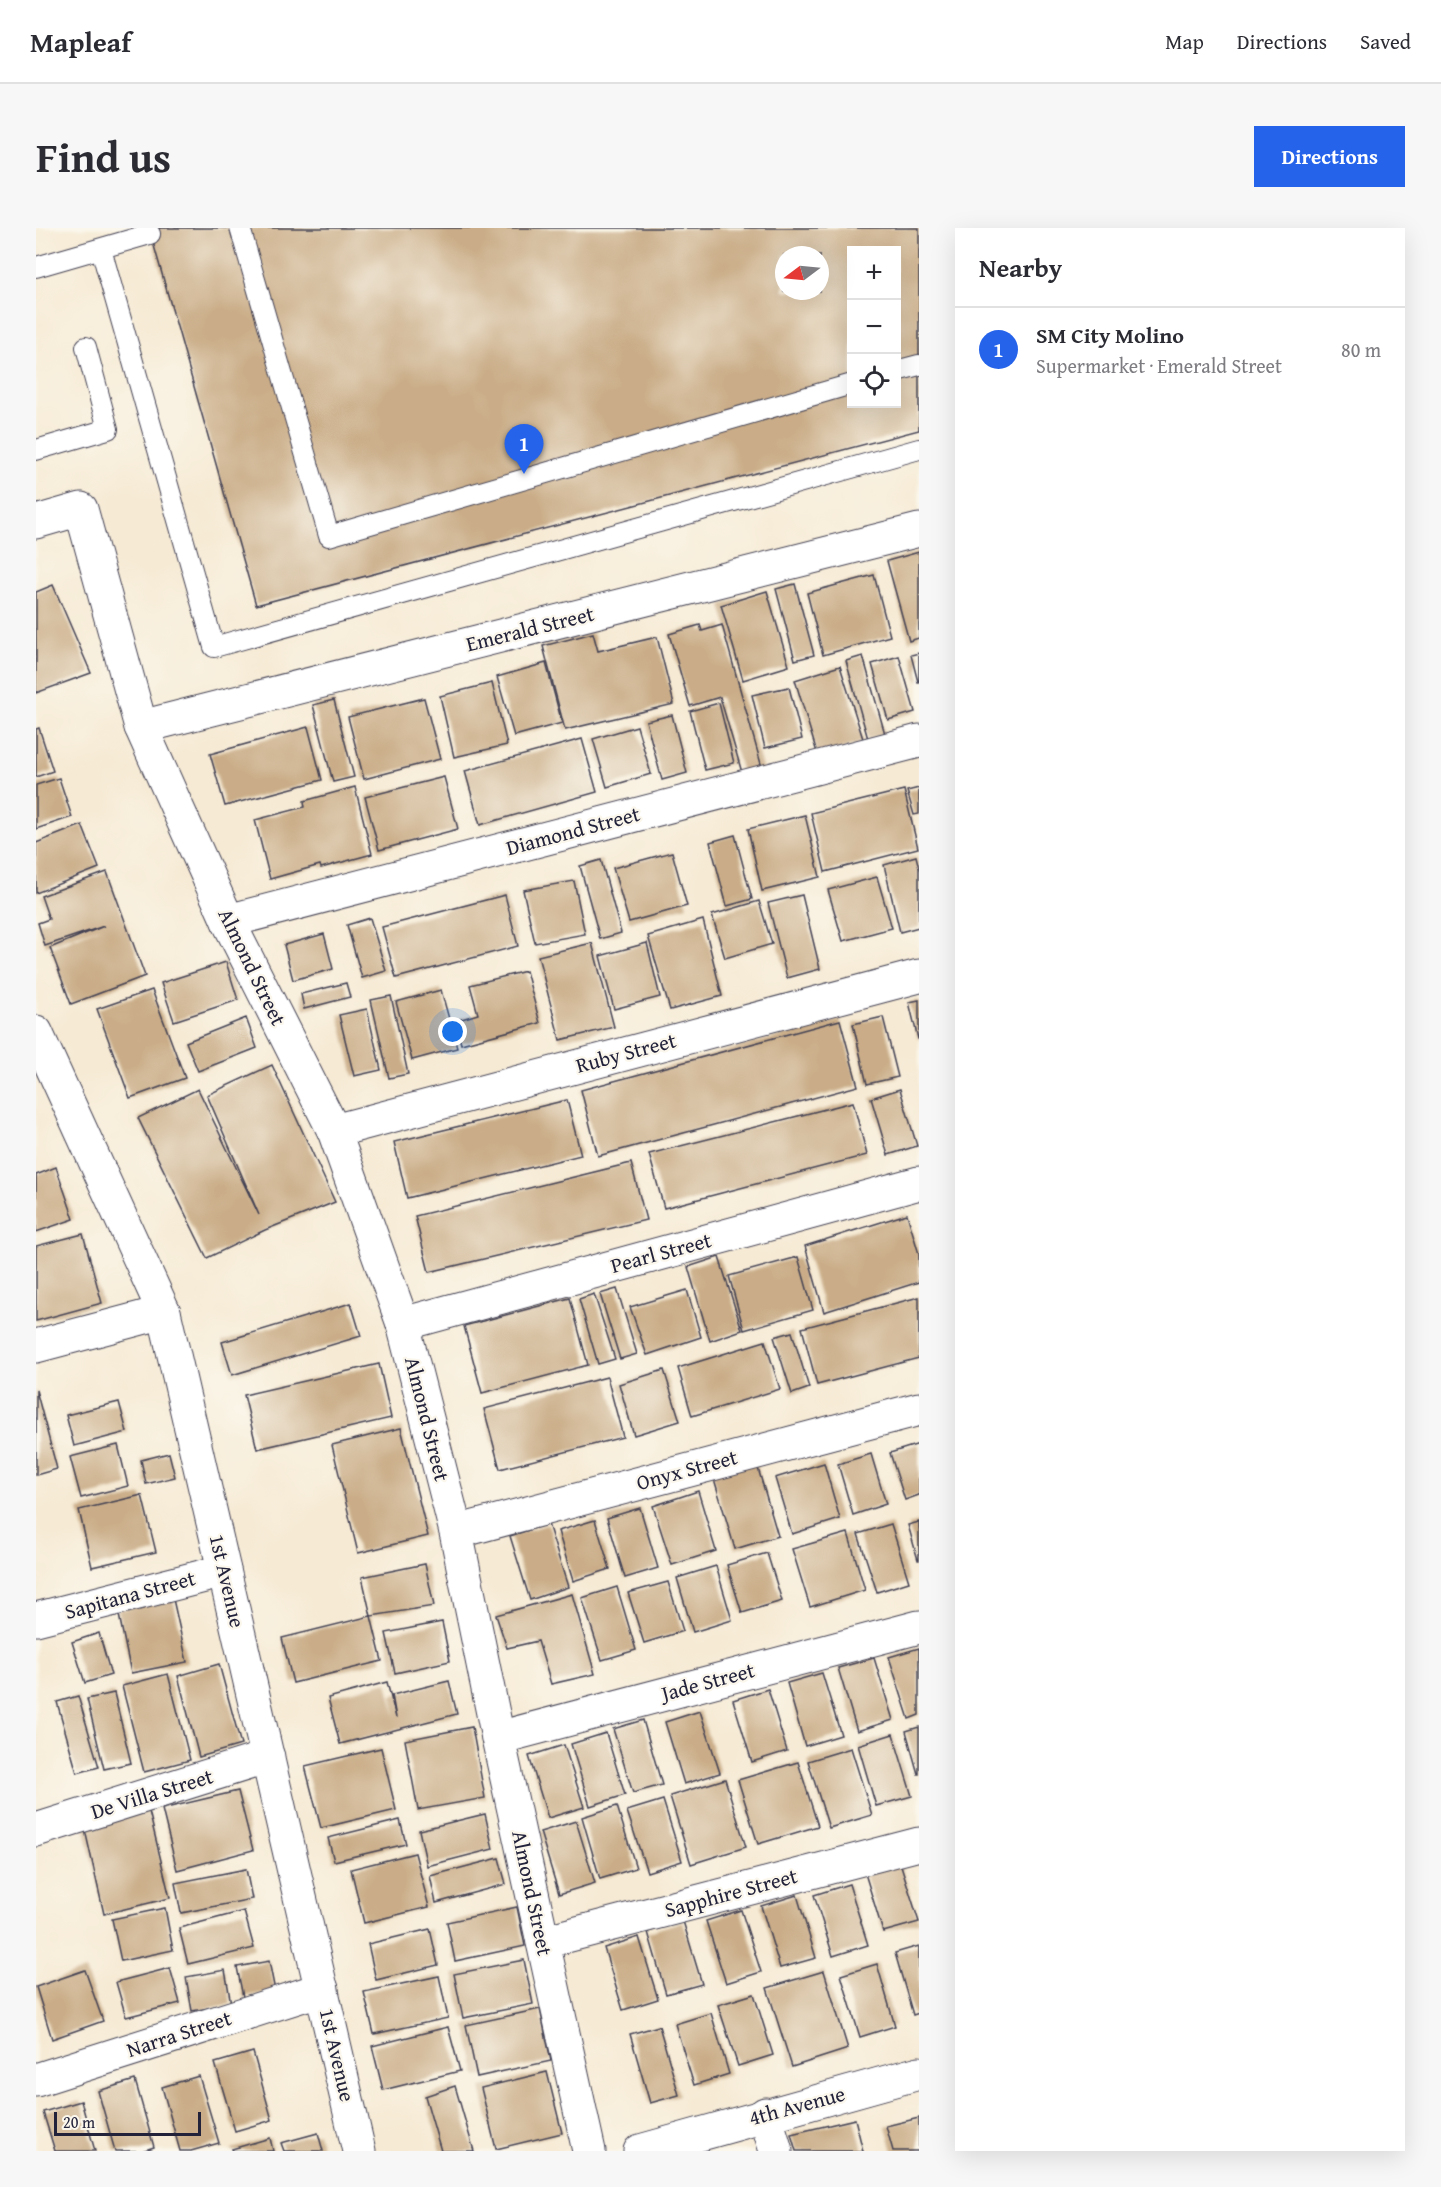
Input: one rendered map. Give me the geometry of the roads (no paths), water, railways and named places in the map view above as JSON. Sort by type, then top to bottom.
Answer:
[{"type":"street","name":"Almond Street","points":[[36,522],[81,509],[141,727],[228,921],[334,1131],[403,1324],[456,1532],[498,1738],[589,2151]]},
{"type":"street","name":"Emerald Street","points":[[141,727],[919,530]]},
{"type":"street","name":"Diamond Street","points":[[228,921],[919,741]]},
{"type":"street","name":"Ruby Street","points":[[334,1131],[919,976]]},
{"type":"street","name":"1st Avenue","points":[[36,1032],[164,1312],[359,2151]]},
{"type":"street","name":"Pearl Street","points":[[403,1324],[919,1183]]},
{"type":"street","points":[[36,1346],[164,1312]]},
{"type":"street","name":"Onyx Street","points":[[456,1532],[919,1409]]},
{"type":"street","name":"Sapitana Street","points":[[36,1619],[224,1571]]},
{"type":"street","name":"Jade Street","points":[[498,1738],[919,1627]]},
{"type":"street","name":"De Villa Street","points":[[36,1830],[268,1757]]},
{"type":"street","name":"Sapphire Street","points":[[543,1942],[919,1844]]},
{"type":"street","name":"Narra Street","points":[[36,2079],[322,1989]]},
{"type":"street","name":"4th Avenue","points":[[640,2151],[765,2114],[919,2073]]},
{"type":"street","points":[[765,2114],[776,2151]]},
{"type":"lane","points":[[240,228],[329,536],[847,385]]},
{"type":"lane","points":[[36,267],[150,234]]},
{"type":"lane","points":[[101,249],[214,647],[919,449]]},
{"type":"lane","points":[[36,450],[108,429],[86,347]]},
{"type":"lane","points":[[901,370],[919,365]]},
{"type":"place","name":"SM City Molino","points":[[524,474]]}]
